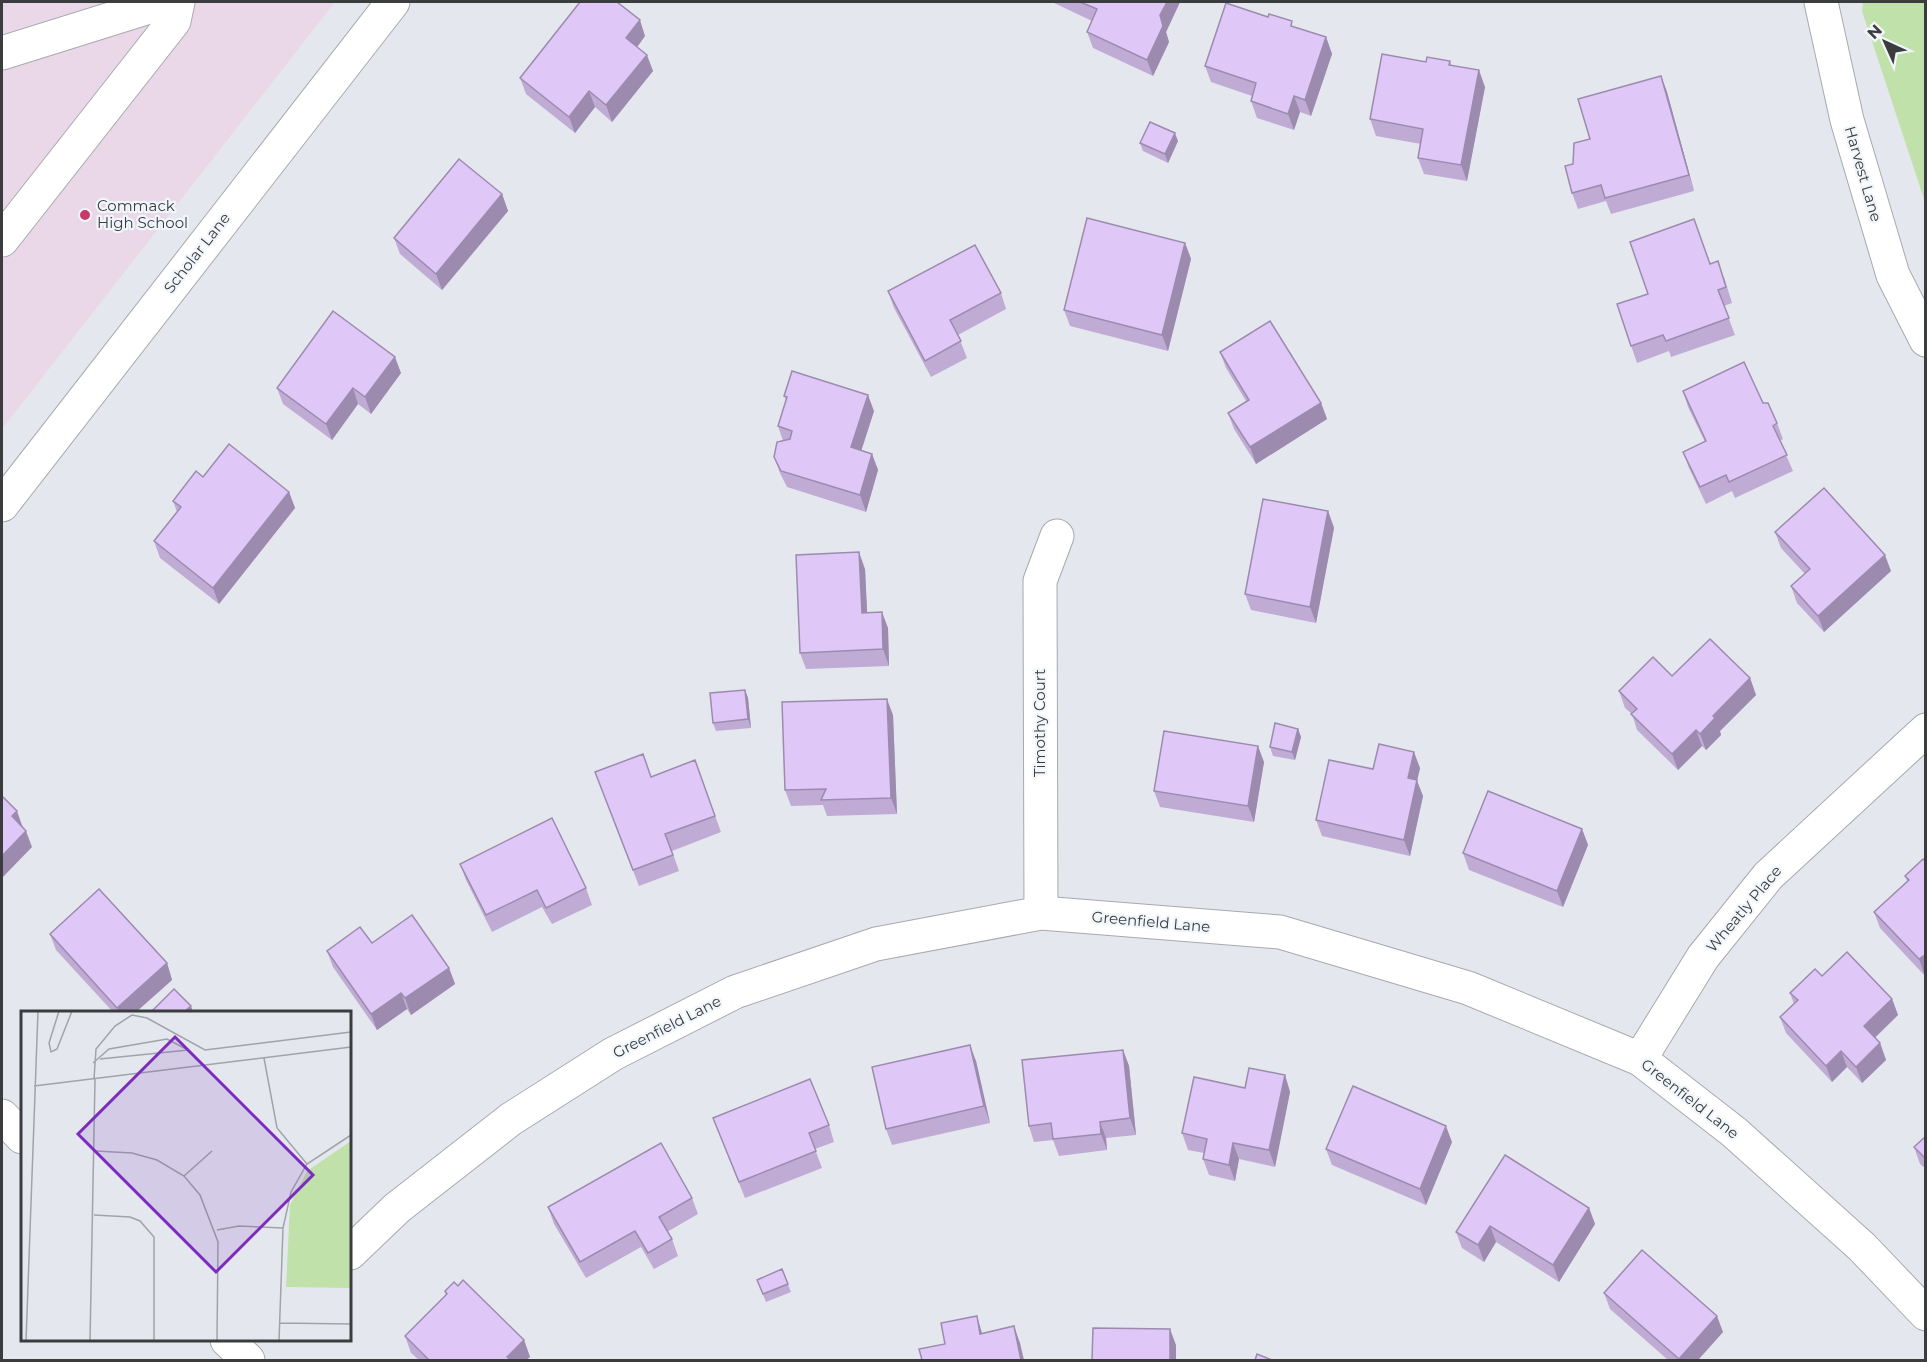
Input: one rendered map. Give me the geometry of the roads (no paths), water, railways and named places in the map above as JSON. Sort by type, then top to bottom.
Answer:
[{"type":"street","points":[[2,53],[165,2]]},
{"type":"street","points":[[2,240],[174,21],[178,2]]},
{"type":"street","name":"Scholar Lane","points":[[2,505],[393,2]]},
{"type":"street","name":"Harvest Lane","points":[[1821,2],[1847,120],[1893,275],[1926,340]]},
{"type":"street","name":"Timothy Court","points":[[1041,913],[1040,581],[1057,536]]},
{"type":"street","name":"Wheatly Place","points":[[1640,1059],[1703,957],[1768,876],[1926,730]]},
{"type":"street","name":"Greenfield Lane","points":[[351,1252],[398,1208],[511,1119],[613,1054],[735,993],[876,944],[1041,913],[1280,932],[1468,988],[1640,1059],[1734,1132],[1777,1170],[1862,1247],[1926,1314]]},
{"type":"street","points":[[2,1116],[21,1136]]},
{"type":"place","name":"Commack High School","points":[[85,215]]}]
